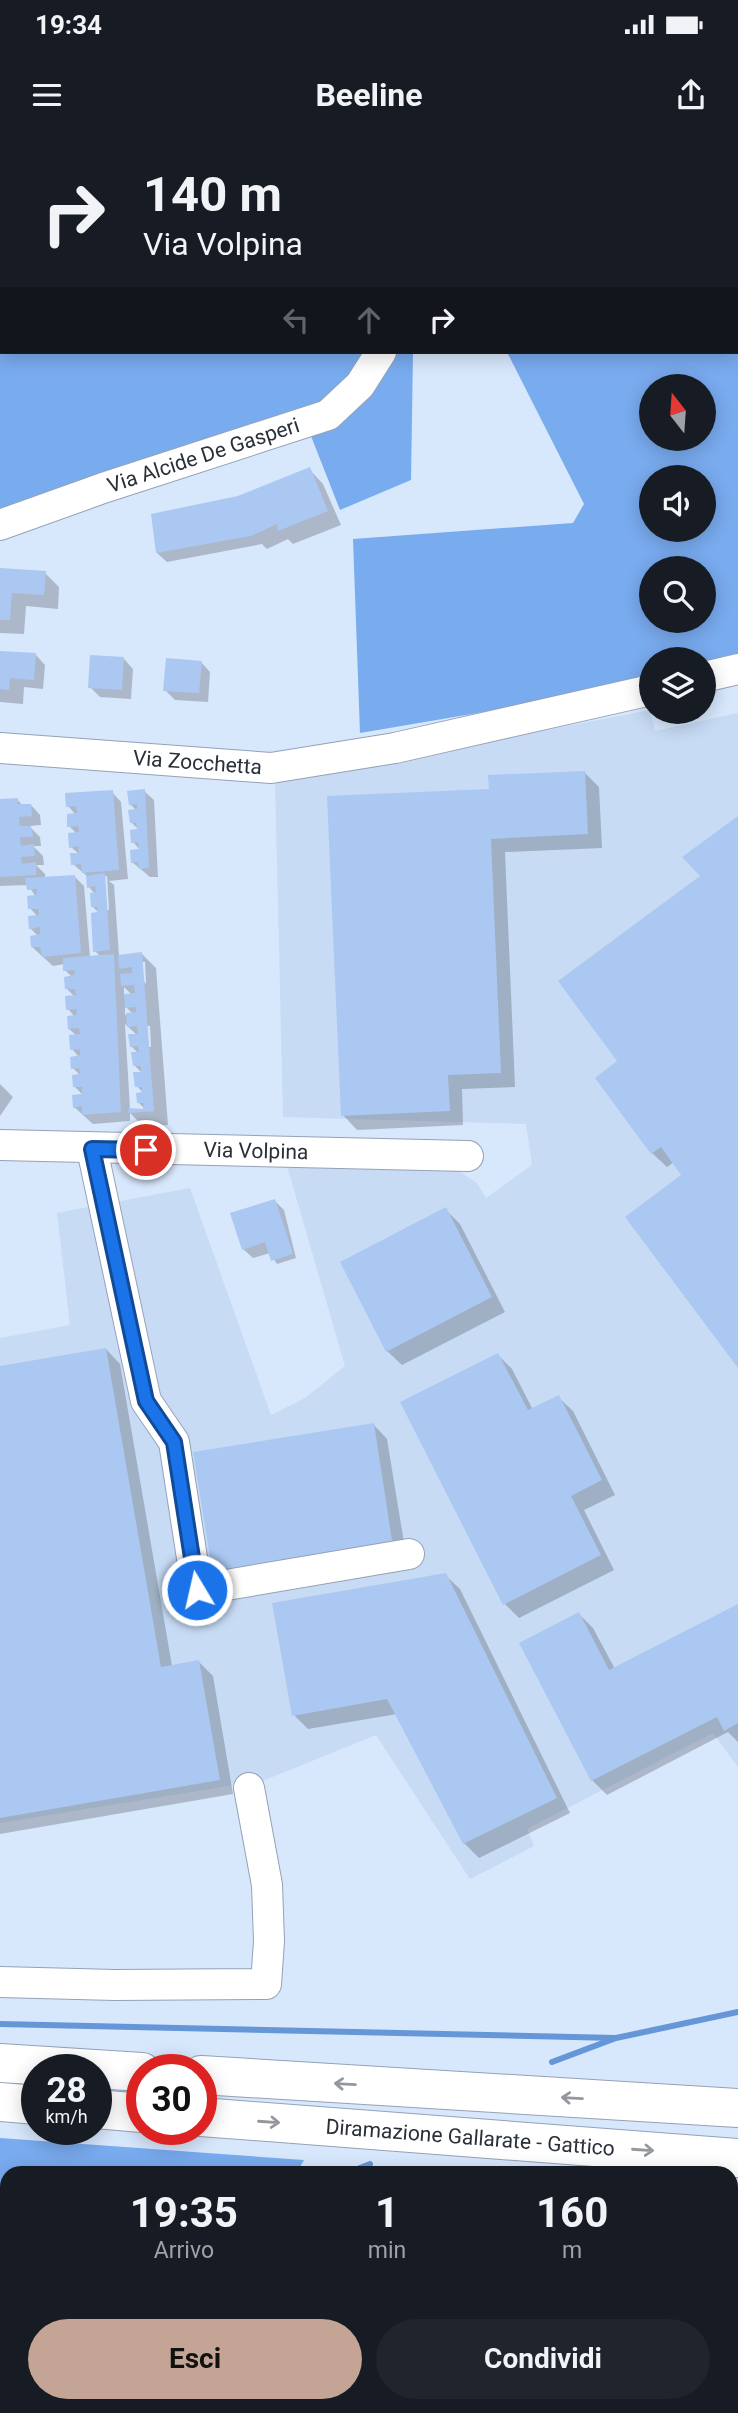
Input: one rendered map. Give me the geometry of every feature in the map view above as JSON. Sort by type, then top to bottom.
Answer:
[{"type":"main road","points":[[0,2063],[126,2071]]},
{"type":"main road","name":"Diramazione Gallarate - Gattico","points":[[217,2077],[738,2108]]},
{"type":"main road","points":[[0,2102],[21,2104]]},
{"type":"main road","name":"Diramazione Gallarate - Gattico","points":[[217,2118],[738,2158]]},
{"type":"street","name":"Via Alcide De Gasperi","points":[[0,525],[103,488],[328,415],[360,385],[380,354]]},
{"type":"street","points":[[716,674],[738,669]]},
{"type":"street","name":"Via Zocchetta","points":[[0,748],[271,768],[395,748],[639,693]]},
{"type":"street","name":"Via Volpina","points":[[0,1145],[468,1156]]},
{"type":"street","points":[[92,1149],[146,1401],[174,1442],[197,1590],[409,1554]]},
{"type":"street","points":[[0,1982],[115,1985],[266,1984],[269,1941],[267,1885],[249,1788]]},
{"type":"shaded area","points":[[0,354],[413,354],[411,480],[340,510],[300,408],[0,511]]},
{"type":"shaded area","points":[[508,354],[738,354],[738,654],[716,659],[716,647],[639,647],[639,681],[590,694],[360,733],[353,539],[573,523],[584,504]]},
{"type":"shaded area","points":[[639,712],[639,724],[653,724],[655,731],[687,724],[716,724],[716,718],[738,713],[738,1767],[713,1733],[527,1829],[534,1846],[470,1879],[376,1735],[265,1780],[0,1823],[0,1338],[70,1325],[57,1213],[190,1188],[271,1415],[305,1398],[345,1366],[287,1166],[451,1166],[477,1183],[486,1198],[532,1165],[526,1124],[283,1117],[275,778],[407,757]]},
{"type":"shaded area","points":[[0,2138],[21,2140],[21,2145],[97,2145],[304,2160],[301,2166],[0,2166]]},
{"type":"building","points":[[310,467],[328,511],[278,531],[277,524],[251,536],[156,553],[151,514],[238,496]]},
{"type":"building","points":[[0,568],[46,571],[44,595],[12,593],[10,620],[0,620]]},
{"type":"building","points":[[0,651],[36,653],[34,680],[10,678],[9,690],[0,689]]},
{"type":"building","points":[[90,655],[124,657],[122,690],[88,688]]},
{"type":"building","points":[[166,658],[202,661],[199,693],[163,691]]},
{"type":"building","points":[[585,771],[588,834],[491,839],[501,1073],[448,1075],[450,1111],[341,1116],[327,796],[489,789],[488,775]]},
{"type":"building","points":[[145,789],[149,868],[139,869],[138,862],[131,863],[130,850],[139,849],[138,842],[131,843],[130,830],[137,829],[136,823],[130,823],[128,810],[137,809],[137,804],[129,805],[127,791]]},
{"type":"building","points":[[113,790],[119,870],[82,873],[81,864],[71,865],[70,853],[79,853],[78,846],[69,848],[68,833],[79,832],[78,826],[67,827],[67,814],[77,813],[76,806],[66,807],[65,793]]},
{"type":"building","points":[[18,798],[18,804],[31,804],[32,816],[19,817],[20,826],[31,826],[33,837],[20,837],[21,846],[34,844],[35,856],[21,857],[22,864],[36,862],[36,875],[0,877],[0,799]]},
{"type":"building","points":[[738,816],[738,1368],[625,1217],[681,1175],[661,1147],[651,1154],[595,1078],[617,1061],[558,981],[700,876],[682,857]]},
{"type":"building","points":[[105,873],[110,950],[93,952],[91,913],[98,912],[97,907],[91,907],[90,893],[96,892],[95,886],[87,888],[86,876]]},
{"type":"building","points":[[75,875],[81,953],[42,957],[40,947],[31,947],[30,936],[40,934],[40,927],[29,929],[28,916],[39,915],[38,909],[28,909],[27,896],[36,895],[37,889],[27,890],[25,878]]},
{"type":"building","points":[[142,952],[154,1111],[128,1113],[129,1108],[143,1109],[144,1103],[137,1103],[136,1093],[142,1092],[142,1087],[135,1087],[133,1072],[141,1072],[141,1066],[133,1066],[131,1052],[139,1052],[138,1046],[130,1047],[128,1034],[138,1034],[137,1026],[127,1027],[126,1013],[136,1012],[136,1007],[125,1008],[124,994],[135,993],[134,985],[121,986],[120,974],[132,973],[132,967],[119,969],[118,955]]},
{"type":"building","points":[[114,954],[121,1112],[82,1115],[82,1106],[73,1108],[72,1095],[82,1094],[82,1087],[73,1087],[72,1075],[80,1074],[79,1068],[71,1069],[70,1057],[80,1055],[80,1049],[70,1050],[69,1035],[80,1034],[79,1028],[68,1029],[67,1016],[76,1015],[77,1009],[66,1010],[65,996],[76,995],[75,989],[65,989],[64,977],[74,975],[75,970],[63,971],[63,958]]},
{"type":"building","points":[[275,1199],[293,1254],[271,1261],[265,1242],[242,1250],[230,1213]]},
{"type":"building","points":[[446,1207],[492,1297],[386,1352],[340,1262]]},
{"type":"building","points":[[106,1348],[161,1667],[199,1660],[220,1780],[0,1818],[0,1366]]},
{"type":"building","points":[[498,1353],[528,1410],[559,1395],[602,1480],[571,1496],[601,1555],[503,1605],[400,1402]]},
{"type":"building","points":[[374,1423],[393,1547],[213,1576],[193,1452]]},
{"type":"building","points":[[446,1573],[557,1798],[463,1844],[387,1699],[292,1716],[272,1603]]},
{"type":"building","points":[[738,1604],[738,1723],[724,1731],[717,1717],[591,1781],[519,1643],[579,1612],[609,1670]]},
{"type":"waterway","points":[[552,2062],[616,2038],[738,2012]]},
{"type":"waterway","points":[[0,2024],[616,2038]]},
{"type":"waterway","points":[[365,2166],[370,2164]]},
{"type":"route","points":[[146,1150],[92,1149],[146,1401],[174,1442],[197,1590]]}]
